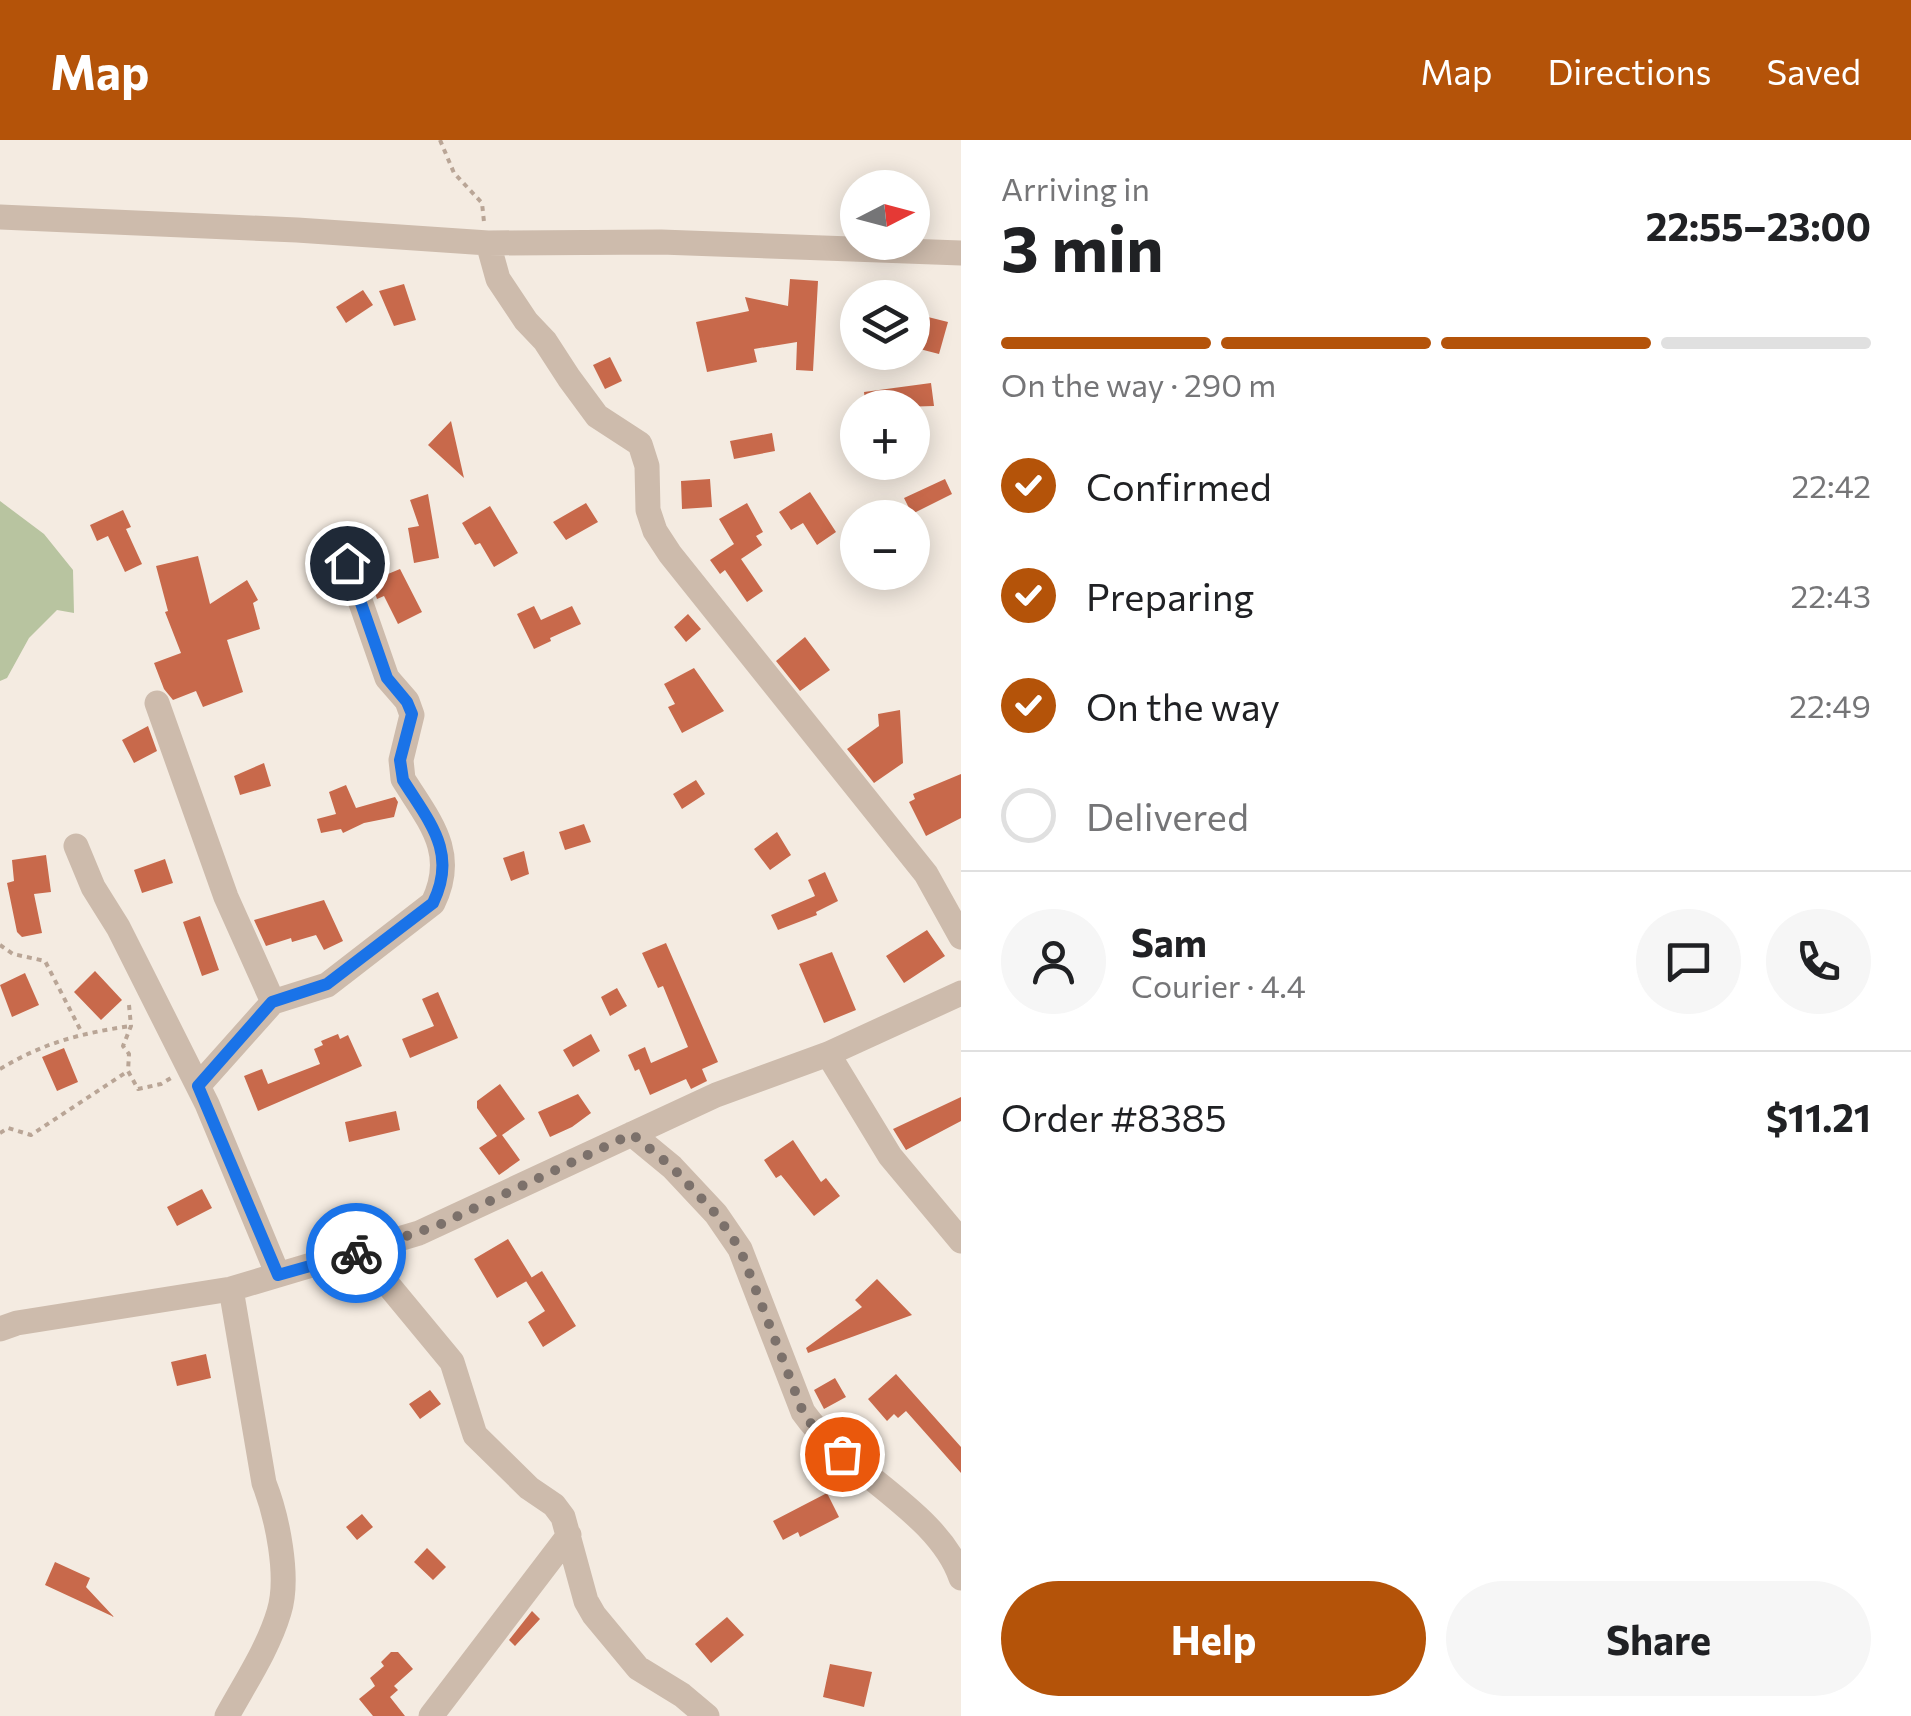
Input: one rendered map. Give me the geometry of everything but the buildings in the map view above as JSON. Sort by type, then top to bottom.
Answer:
[{"type":"street","points":[[0,217],[488,242],[661,242],[961,253]]},
{"type":"street","points":[[488,242],[498,279],[569,378],[598,416],[640,444],[647,466],[648,510],[670,554],[926,874],[961,936]]},
{"type":"street","points":[[193,1076],[272,1002],[327,984],[433,903],[440,888],[440,838],[400,770],[412,714],[410,707],[387,678],[347,563]]},
{"type":"street","points":[[157,703],[226,897],[272,1002]]},
{"type":"street","points":[[76,846],[193,1076],[278,1275]]},
{"type":"street","points":[[0,1329],[17,1323],[231,1290],[439,1225],[716,1095],[828,1054],[961,992]]},
{"type":"street","points":[[828,1054],[890,1156],[961,1241]]},
{"type":"street","points":[[632,1134],[684,1178],[740,1249],[803,1412],[819,1435],[928,1526],[961,1578]]},
{"type":"street","points":[[361,1252],[452,1362],[474,1436],[529,1488],[554,1505],[569,1535],[586,1601],[594,1615],[638,1668],[708,1716]]},
{"type":"street","points":[[227,1716],[280,1609],[281,1562],[275,1510],[264,1483],[231,1290]]},
{"type":"street","points":[[430,1716],[569,1535]]},
{"type":"path","points":[[440,140],[454,173],[482,204],[488,242]]},
{"type":"path","points":[[0,945],[13,954],[45,961],[82,1032]]},
{"type":"path","points":[[135,963],[127,978],[130,1026],[124,1046],[130,1054],[128,1071],[138,1089],[193,1076]]},
{"type":"path","points":[[0,1069],[23,1055],[82,1032],[130,1026]]},
{"type":"path","points":[[0,1133],[8,1128],[30,1135],[128,1071]]},
{"type":"green space","points":[[0,501],[44,534],[73,570],[74,613],[57,610],[29,638],[7,678],[0,681]]},
{"type":"way so far","points":[[356,1253],[439,1225],[632,1134],[672,1167],[716,1214],[740,1249],[803,1412],[819,1435],[842,1454]]},
{"type":"route","points":[[347,563],[387,678],[410,707],[412,714],[400,770],[440,838],[440,888],[433,903],[340,976],[272,1002],[198,1086],[278,1275],[356,1253]]}]
